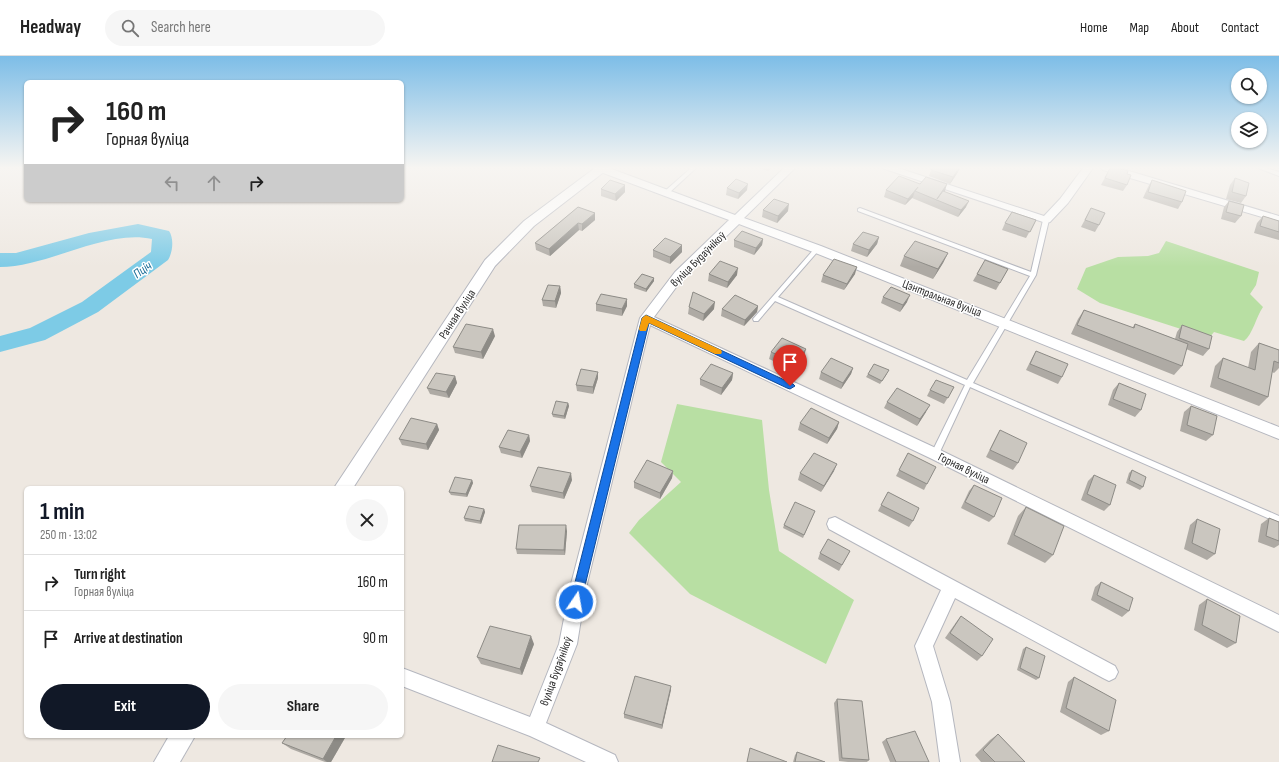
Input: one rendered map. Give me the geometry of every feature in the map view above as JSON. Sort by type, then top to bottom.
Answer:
[{"type":"street","name":"Рачная вуліца","points":[[344,486],[490,263],[507,242],[527,224],[558,201]]},
{"type":"street","name":"Цэнтральная вуліца","points":[[691,201],[817,249],[1279,433]]},
{"type":"street","name":"вуліца Будаўнікоў","points":[[535,728],[568,644],[578,588],[646,318],[679,275],[756,201]]},
{"type":"street","points":[[988,201],[1046,220],[1063,201]]},
{"type":"street","points":[[1218,201],[1279,219]]},
{"type":"street","name":"Горная вуліца","points":[[646,318],[934,454],[1279,624]]},
{"type":"street","points":[[835,524],[950,588],[1109,672]]},
{"type":"street","points":[[950,588],[924,646],[941,702],[950,762]]},
{"type":"street","points":[[404,678],[535,728],[608,762]]},
{"type":"street","points":[[166,762],[182,738]]},
{"type":"lane","points":[[860,210],[1033,276]]},
{"type":"lane","points":[[934,454],[968,385],[1033,276],[1046,220]]},
{"type":"lane","points":[[756,319],[817,249]]},
{"type":"lane","points":[[774,298],[968,385],[1279,520]]},
{"type":"green space","points":[[1166,241],[1259,272],[1256,285],[1250,294],[1263,307],[1250,334],[1244,341],[1214,332],[1209,338],[1100,303],[1077,289],[1086,268],[1118,257],[1148,256],[1159,253]]},
{"type":"green space","points":[[677,404],[762,420],[769,490],[779,551],[854,600],[826,664],[690,594],[629,533],[639,520],[681,482],[661,462]]},
{"type":"building","points":[[772,201],[780,201],[789,204],[778,216],[763,210]]},
{"type":"building","points":[[939,201],[969,201],[961,210]]},
{"type":"building","points":[[1229,201],[1244,205],[1241,216],[1226,212]]},
{"type":"building","points":[[578,207],[595,213],[582,224],[578,223],[549,249],[535,243]]},
{"type":"building","points":[[1091,208],[1105,213],[1099,225],[1085,220]]},
{"type":"building","points":[[1012,212],[1036,220],[1030,232],[1005,223]]},
{"type":"building","points":[[1263,216],[1279,221],[1279,232],[1260,226]]},
{"type":"building","points":[[742,231],[763,239],[756,248],[734,240]]},
{"type":"building","points":[[863,232],[879,237],[869,250],[853,244]]},
{"type":"building","points":[[665,238],[682,245],[670,257],[653,250]]},
{"type":"building","points":[[915,241],[948,253],[938,269],[904,256]]},
{"type":"building","points":[[834,259],[857,267],[847,284],[823,275]]},
{"type":"building","points":[[985,260],[1008,269],[1000,283],[977,274]]},
{"type":"building","points":[[720,261],[738,268],[728,282],[709,274]]},
{"type":"building","points":[[642,274],[654,278],[646,289],[634,284]]},
{"type":"building","points":[[548,285],[560,286],[555,301],[542,300]]},
{"type":"building","points":[[891,287],[910,295],[903,305],[883,297]]},
{"type":"building","points":[[693,292],[715,302],[704,314],[689,307]]},
{"type":"building","points":[[601,294],[627,299],[622,309],[596,304]]},
{"type":"building","points":[[735,295],[758,306],[745,320],[722,309]]},
{"type":"building","points":[[1084,310],[1134,328],[1135,324],[1188,344],[1182,366],[1077,325]]},
{"type":"building","points":[[466,324],[493,329],[481,352],[453,347]]},
{"type":"building","points":[[1182,325],[1212,336],[1209,349],[1179,338]]},
{"type":"building","points":[[782,338],[806,349],[795,363],[771,352]]},
{"type":"building","points":[[1259,343],[1279,350],[1279,363],[1274,361],[1268,397],[1218,378],[1223,358],[1255,370]]},
{"type":"building","points":[[1036,351],[1068,364],[1062,377],[1030,364]]},
{"type":"building","points":[[831,358],[853,368],[843,383],[821,372]]},
{"type":"building","points":[[711,364],[733,373],[722,388],[700,379]]},
{"type":"building","points":[[874,364],[889,370],[882,381],[868,374]]},
{"type":"building","points":[[581,369],[598,372],[593,387],[576,385]]},
{"type":"building","points":[[436,373],[455,376],[446,392],[427,388]]},
{"type":"building","points":[[936,380],[954,387],[948,398],[930,390]]},
{"type":"building","points":[[1119,383],[1146,394],[1141,410],[1113,399]]},
{"type":"building","points":[[897,388],[930,405],[920,419],[887,402]]},
{"type":"building","points":[[556,401],[568,403],[564,416],[552,414]]},
{"type":"building","points":[[1191,406],[1217,416],[1213,435],[1187,425]]},
{"type":"building","points":[[811,408],[839,422],[829,438],[800,423]]},
{"type":"building","points":[[411,418],[437,424],[426,444],[399,439]]},
{"type":"building","points":[[508,430],[529,435],[520,452],[499,447]]},
{"type":"building","points":[[1000,430],[1027,443],[1018,463],[990,450]]},
{"type":"building","points":[[814,453],[837,464],[824,486],[800,473]]},
{"type":"building","points":[[908,453],[936,467],[927,484],[899,470]]},
{"type":"building","points":[[647,460],[673,471],[660,493],[634,482]]},
{"type":"building","points":[[538,467],[571,473],[563,493],[530,486]]},
{"type":"building","points":[[1132,470],[1146,477],[1143,487],[1129,480]]},
{"type":"building","points":[[1094,475],[1116,485],[1110,505],[1087,494]]},
{"type":"building","points":[[455,477],[472,480],[466,494],[449,492]]},
{"type":"building","points":[[974,485],[1002,498],[994,517],[965,502]]},
{"type":"building","points":[[888,492],[919,508],[913,521],[881,505]]},
{"type":"building","points":[[795,502],[815,511],[804,535],[784,525]]},
{"type":"building","points":[[469,506],[484,509],[480,521],[464,518]]},
{"type":"building","points":[[1026,507],[1064,526],[1053,555],[1014,535]]},
{"type":"building","points":[[1269,518],[1279,522],[1279,541],[1266,536]]},
{"type":"building","points":[[1197,519],[1220,529],[1215,554],[1192,543]]},
{"type":"building","points":[[519,525],[566,525],[564,550],[516,549]]},
{"type":"building","points":[[828,539],[850,551],[842,565],[820,553]]},
{"type":"building","points":[[1101,582],[1133,598],[1129,611],[1097,595]]},
{"type":"building","points":[[1207,599],[1240,616],[1236,643],[1202,625]]},
{"type":"building","points":[[961,616],[993,639],[982,656],[950,633]]},
{"type":"building","points":[[490,626],[531,636],[520,669],[477,657]]},
{"type":"building","points":[[1026,647],[1045,656],[1039,678],[1020,668]]},
{"type":"building","points":[[635,676],[671,686],[662,725],[624,714]]},
{"type":"building","points":[[1074,677],[1116,700],[1109,731],[1066,708]]},
{"type":"building","points":[[837,699],[862,701],[869,760],[842,758]]},
{"type":"building","points":[[915,731],[929,762],[896,762],[886,739]]},
{"type":"building","points":[[998,734],[1025,762],[995,762],[983,750]]},
{"type":"building","points":[[286,738],[335,738],[323,759],[282,743]]},
{"type":"building","points":[[498,745],[540,758],[538,762],[492,762]]},
{"type":"building","points":[[750,748],[787,762],[747,762]]},
{"type":"building","points":[[797,752],[825,762],[795,762]]},
{"type":"waterway","name":"Пціч","points":[[0,260],[16,260],[89,239],[138,230],[162,235],[161,255],[90,307],[37,334],[0,344]]},
{"type":"slow traffic","points":[[643,329],[646,318],[718,352]]},
{"type":"route","points":[[576,602],[578,588],[646,318],[790,386]]}]
